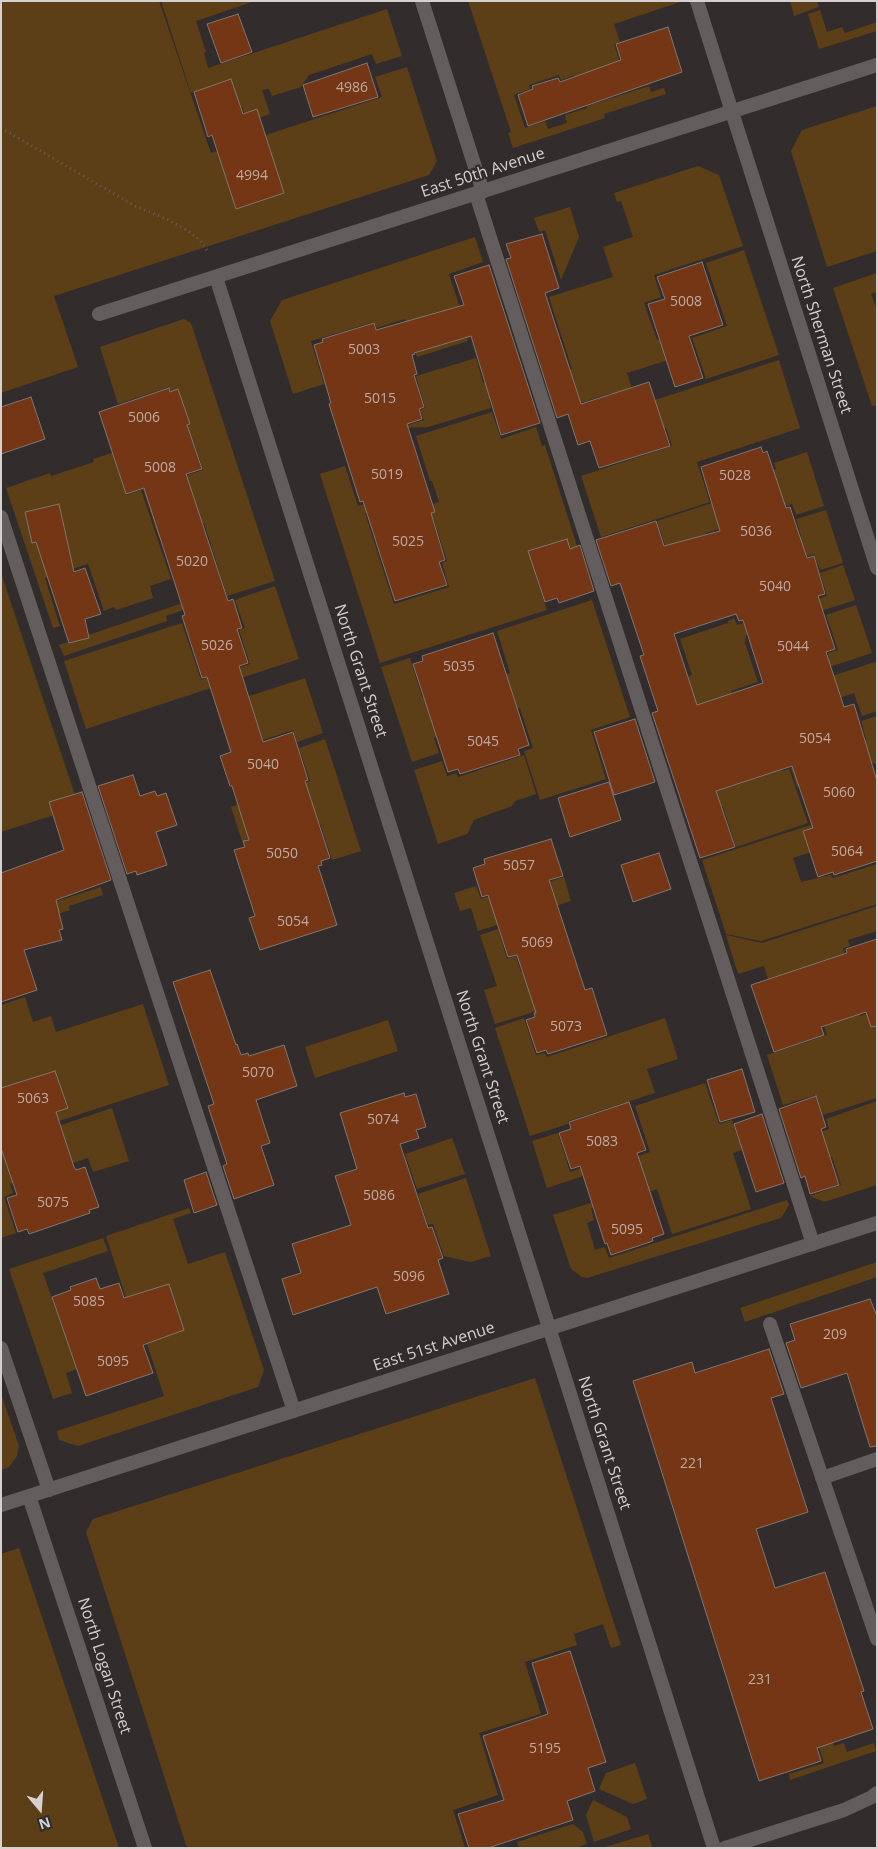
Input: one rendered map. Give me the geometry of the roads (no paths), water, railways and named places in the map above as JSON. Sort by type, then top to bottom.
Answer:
[{"type":"street","points":[[422,1],[479,193],[813,1244]]},
{"type":"street","name":"North Sherman Street","points":[[697,1],[877,568]]},
{"type":"street","name":"East 50th Avenue","points":[[99,314],[877,65]]},
{"type":"street","name":"North Grant Street","points":[[216,277],[714,1848]]},
{"type":"street","points":[[1,516],[294,1411]]},
{"type":"street","name":"East 51st Avenue","points":[[1,1505],[877,1223]]},
{"type":"street","points":[[770,1324],[822,1478],[871,1606],[877,1640]]},
{"type":"street","points":[[1,1348],[49,1490]]},
{"type":"street","points":[[822,1478],[877,1459]]},
{"type":"street","name":"North Logan Street","points":[[29,1496],[145,1848]]},
{"type":"street","points":[[725,1848],[844,1810],[877,1793]]}]
